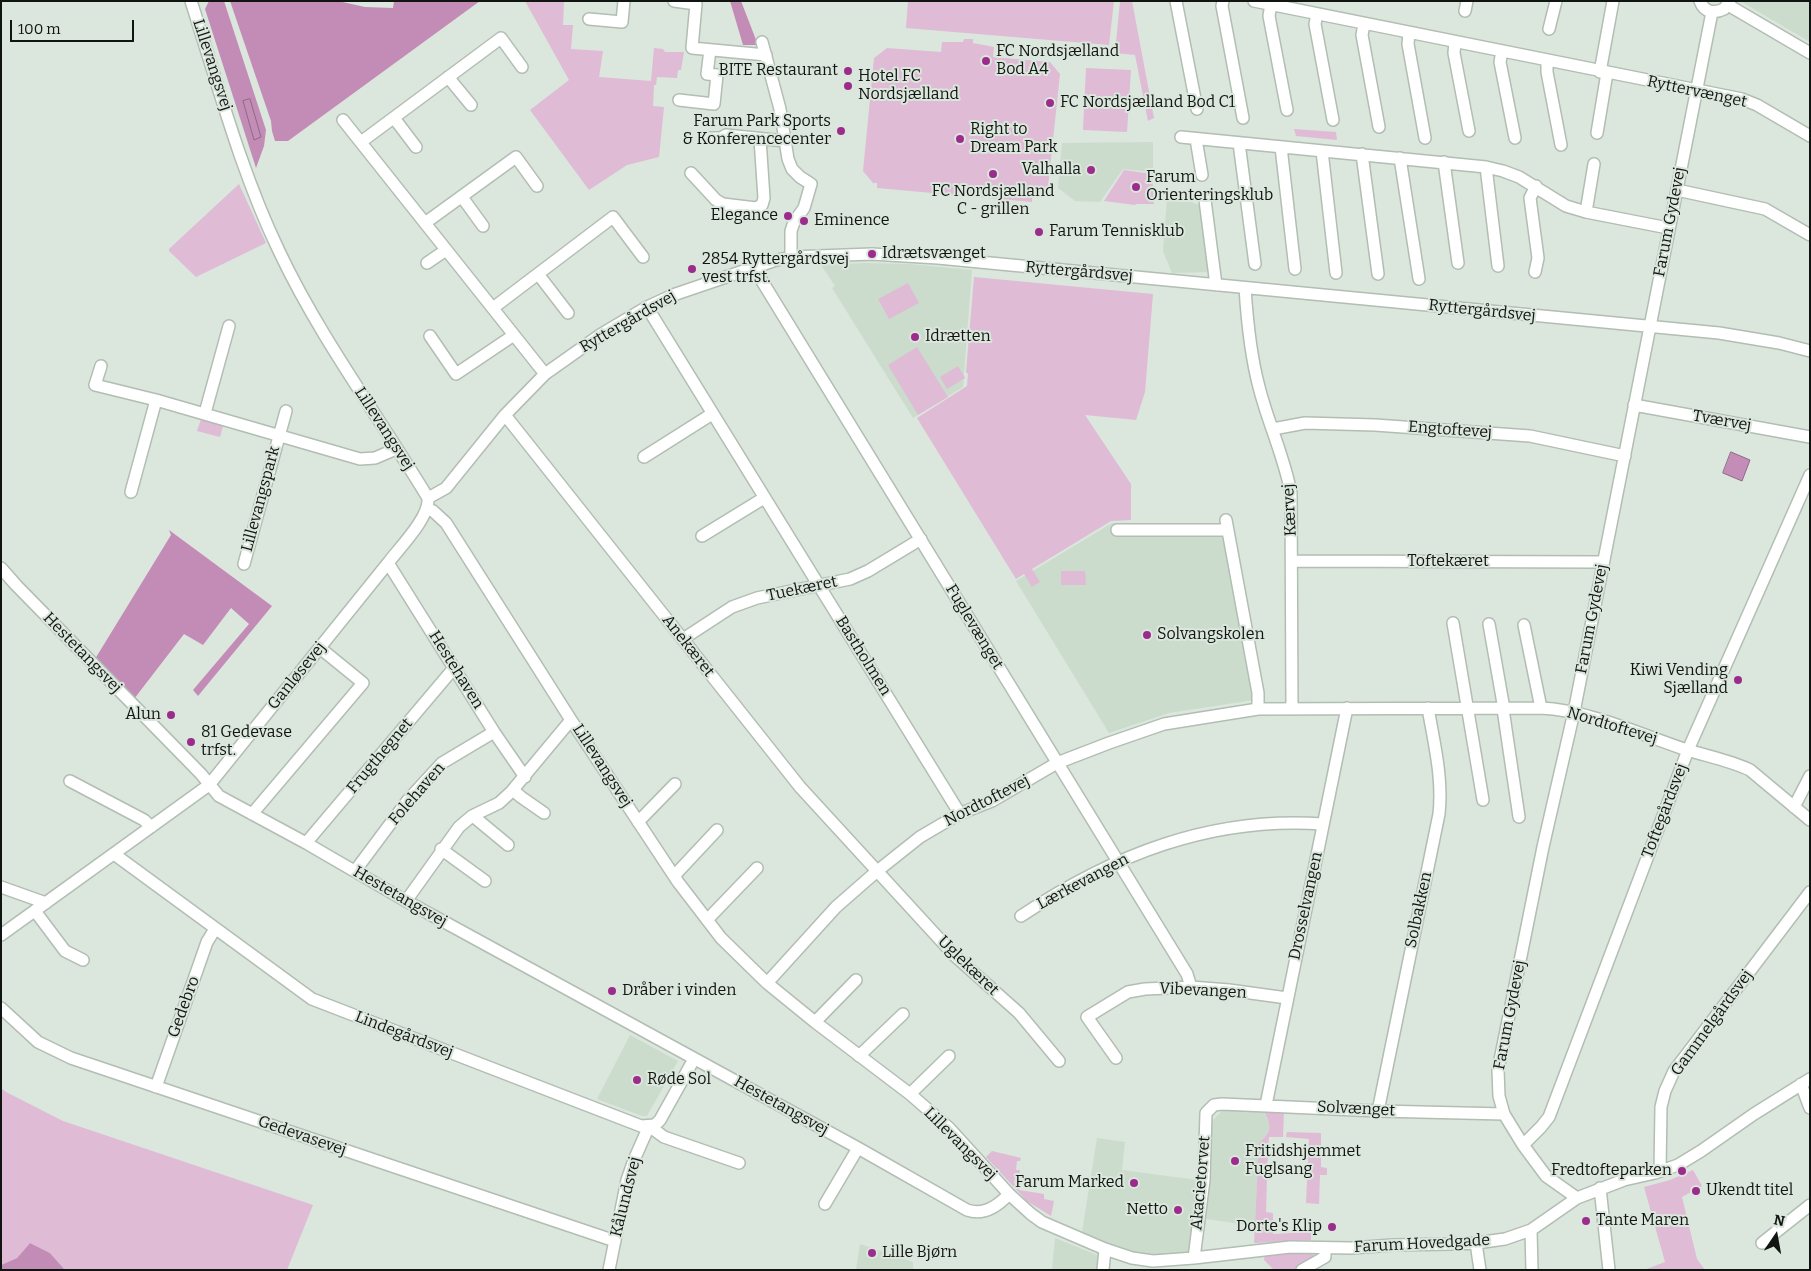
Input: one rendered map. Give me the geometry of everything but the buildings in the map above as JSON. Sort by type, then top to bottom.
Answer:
[{"type":"street","name":"Lillevangsvej","points":[[191,1],[248,177],[278,250],[320,327],[396,448],[427,503],[446,523],[571,720],[674,876],[721,938],[767,983],[910,1094],[949,1128],[1009,1194]]},
{"type":"street","points":[[589,19],[622,22],[624,1]]},
{"type":"street","points":[[674,1],[696,4],[692,48],[766,55]]},
{"type":"street","points":[[1176,1],[1197,109]]},
{"type":"street","points":[[1223,1],[1222,6],[1243,118]]},
{"type":"street","name":"Ryttervænget","points":[[1254,1],[1742,99],[1757,104],[1810,136]]},
{"type":"street","points":[[1549,29],[1556,1]]},
{"type":"street","points":[[1597,133],[1613,1]]},
{"type":"street","points":[[1700,1],[1706,10],[1712,12],[1719,12],[1729,3],[1810,53]]},
{"type":"street","points":[[1271,4],[1269,16],[1287,110]]},
{"type":"street","name":"Farum Gydevej","points":[[1577,1198],[1552,1182],[1526,1150],[1504,1114],[1499,1096],[1498,1070],[1543,847],[1574,712],[1712,12]]},
{"type":"street","points":[[1317,14],[1315,24],[1333,120]]},
{"type":"street","points":[[1364,24],[1362,35],[1379,127]]},
{"type":"street","points":[[1409,33],[1408,44],[1425,138]]},
{"type":"street","points":[[361,142],[501,38],[522,67]]},
{"type":"street","points":[[762,42],[780,109],[788,159],[792,169],[810,184],[804,208],[794,222],[791,231],[791,257]]},
{"type":"street","points":[[1456,42],[1454,53],[1469,131]]},
{"type":"street","points":[[679,100],[714,104],[717,75],[708,74],[710,50]]},
{"type":"street","points":[[1502,51],[1500,62],[1515,138]]},
{"type":"street","points":[[1547,60],[1547,72],[1561,145]]},
{"type":"street","points":[[448,77],[471,106]]},
{"type":"street","points":[[394,118],[416,147]]},
{"type":"street","points":[[343,120],[546,374]]},
{"type":"street","points":[[704,138],[721,138],[726,135],[785,141]]},
{"type":"street","points":[[1181,137],[1444,162],[1503,171],[1536,186],[1566,206],[1586,212],[1668,228]]},
{"type":"street","points":[[691,173],[716,200],[723,204],[756,208],[762,205],[764,198],[760,139]]},
{"type":"street","points":[[1196,139],[1202,174]]},
{"type":"street","points":[[1239,143],[1255,264]]},
{"type":"street","points":[[1281,147],[1295,269]]},
{"type":"street","points":[[1322,151],[1336,273]]},
{"type":"street","points":[[1362,154],[1378,274]]},
{"type":"street","points":[[425,223],[516,157],[537,186]]},
{"type":"street","points":[[1400,158],[1419,279]]},
{"type":"street","points":[[1444,162],[1458,263]]},
{"type":"street","points":[[1586,212],[1594,164]]},
{"type":"street","points":[[1486,168],[1498,266]]},
{"type":"street","points":[[1535,272],[1538,258],[1530,198],[1536,186]]},
{"type":"street","points":[[1677,190],[1765,209],[1810,235]]},
{"type":"street","points":[[462,197],[483,226]]},
{"type":"street","points":[[1205,200],[1216,285]]},
{"type":"street","points":[[493,308],[614,217],[643,256]]},
{"type":"street","points":[[427,263],[446,250]]},
{"type":"street","name":"Ryttergårdsvej","points":[[427,503],[446,488],[505,415],[546,374],[595,338],[647,307],[698,285],[791,257],[833,254],[878,254],[938,258],[1728,335],[1810,351]]},
{"type":"street","name":"Fuglevænget","points":[[754,268],[1187,974],[1191,987]]},
{"type":"street","points":[[538,274],[568,313]]},
{"type":"street","name":"Kærvej","points":[[1245,288],[1246,311],[1259,387],[1287,470],[1291,493],[1292,708]]},
{"type":"street","name":"Bastholmen","points":[[647,307],[960,814]]},
{"type":"street","points":[[205,414],[228,326]]},
{"type":"street","points":[[430,336],[456,374],[514,335]]},
{"type":"street","name":"Lillevangspark","points":[[101,366],[95,385],[279,434],[360,459],[375,458],[396,448]]},
{"type":"street","points":[[131,492],[156,400]]},
{"type":"street","name":"Tværvej","points":[[1634,405],[1810,437]]},
{"type":"street","name":"Lillevangspark","points":[[244,564],[286,411]]},
{"type":"street","points":[[644,457],[712,414]]},
{"type":"street","name":"Anekæret","points":[[505,415],[800,787],[876,872]]},
{"type":"street","name":"Engtoftevej","points":[[1273,429],[1305,423],[1375,425],[1530,436],[1625,456]]},
{"type":"street","name":"Toftegårdsvej","points":[[1526,1150],[1549,1117],[1688,750],[1810,475]]},
{"type":"street","points":[[702,536],[764,498]]},
{"type":"street","name":"Ganløsevej","points":[[1,935],[209,785],[417,526],[427,503]]},
{"type":"street","points":[[1117,530],[1227,525],[1258,693],[1258,709]]},
{"type":"street","name":"Tuekæret","points":[[683,639],[732,607],[757,598],[850,579],[868,571],[921,538]]},
{"type":"street","name":"Toftekæret","points":[[1292,561],[1603,562]]},
{"type":"street","name":"Hestehaven","points":[[388,563],[494,732],[525,777]]},
{"type":"street","name":"Hestetangsvej","points":[[1,568],[201,774],[219,796],[968,1210],[976,1213],[990,1209],[1002,1202],[1009,1194]]},
{"type":"street","points":[[1453,623],[1483,800]]},
{"type":"street","points":[[1489,624],[1518,817]]},
{"type":"street","points":[[1524,625],[1541,708]]},
{"type":"street","points":[[252,814],[363,683],[320,648]]},
{"type":"street","name":"Frugthegnet","points":[[306,843],[454,668]]},
{"type":"street","name":"Drosselvangen","points":[[1266,1105],[1347,708]]},
{"type":"street","name":"Solbakken","points":[[1378,1110],[1439,814],[1440,776],[1428,708]]},
{"type":"street","name":"Nordtoftevej","points":[[767,983],[836,907],[920,837],[960,814],[992,801],[1057,763],[1109,743],[1164,724],[1258,709],[1541,708],[1574,712],[1688,750],[1739,764],[1750,770],[1810,820]]},
{"type":"street","points":[[406,901],[459,827],[473,816],[499,803],[513,790],[571,720]]},
{"type":"street","name":"Folehaven","points":[[355,871],[408,800],[442,763],[494,732]]},
{"type":"street","points":[[1794,807],[1810,776]]},
{"type":"street","points":[[70,781],[144,820],[152,827]]},
{"type":"street","name":"Lillevangsvej","points":[[638,822],[675,784]]},
{"type":"street","points":[[513,790],[521,798],[544,813]]},
{"type":"street","points":[[473,816],[508,845]]},
{"type":"street","name":"Lærkevangen","points":[[1021,916],[1116,861],[1164,844],[1212,831],[1249,825],[1298,822],[1323,824]]},
{"type":"street","points":[[674,876],[717,830]]},
{"type":"street","points":[[442,849],[485,881]]},
{"type":"street","name":"Lindegårdsvej","points":[[114,854],[312,999],[323,1005],[641,1126],[650,1126],[664,1137],[739,1163]]},
{"type":"street","points":[[707,920],[757,868]]},
{"type":"street","name":"Uglekæret","points":[[876,872],[955,956],[1019,1013],[1059,1061]]},
{"type":"street","points":[[1,887],[46,903]]},
{"type":"street","name":"Gammelgårdsvej","points":[[1660,1171],[1662,1106],[1665,1091],[1674,1071],[1810,892]]},
{"type":"street","points":[[35,911],[64,951],[83,960]]},
{"type":"street","name":"Gedebro","points":[[156,1087],[207,942],[215,928]]},
{"type":"street","points":[[815,1022],[856,980]]},
{"type":"street","name":"Vibevangen","points":[[1116,1058],[1087,1017],[1128,992],[1191,987],[1287,998]]},
{"type":"street","name":"Gedevasevej","points":[[1,1008],[38,1042],[71,1058],[615,1241]]},
{"type":"street","points":[[859,1056],[903,1014]]},
{"type":"street","name":"Lillevangsvej","points":[[910,1094],[949,1056]]},
{"type":"street","points":[[650,1126],[660,1120],[694,1059]]},
{"type":"street","points":[[1806,1081],[1810,1108]]},
{"type":"street","name":"Farum Hovedgade","points":[[1009,1194],[1042,1222],[1105,1249],[1132,1258],[1145,1260],[1194,1258],[1290,1247],[1325,1248],[1476,1243],[1505,1239],[1531,1230],[1577,1198],[1600,1188],[1678,1165],[1806,1081]]},
{"type":"street","name":"Solvænget","points":[[1209,1108],[1222,1104],[1504,1114]]},
{"type":"street","name":"Akacietorvet","points":[[1194,1258],[1204,1178],[1206,1113],[1209,1108]]},
{"type":"street","name":"Kålundsvej","points":[[609,1270],[627,1180],[650,1126]]},
{"type":"street","points":[[824,1204],[858,1148]]},
{"type":"street","points":[[1600,1188],[1609,1270]]},
{"type":"street","points":[[1762,1243],[1810,1205]]},
{"type":"street","points":[[1531,1230],[1532,1270]]},
{"type":"street","points":[[1476,1243],[1480,1270]]},
{"type":"street","points":[[1302,1270],[1325,1257],[1325,1248]]},
{"type":"street","points":[[1103,1270],[1105,1249]]},
{"type":"shaded area","points":[[209,1],[224,1],[266,130],[264,146],[256,168],[205,9]]},
{"type":"shaded area","points":[[230,1],[338,1],[365,7],[393,8],[394,1],[480,1],[288,141],[275,141],[271,121]]},
{"type":"shaded area","points":[[525,1],[564,1],[563,25],[573,25],[571,49],[603,51],[599,77],[651,81],[654,48],[663,49],[665,52],[684,52],[681,70],[678,70],[677,78],[657,77],[656,85],[654,85],[653,106],[664,107],[659,157],[627,165],[589,190],[530,110],[569,80]]},
{"type":"shaded area","points":[[730,1],[741,1],[758,45],[743,45]]},
{"type":"shaded area","points":[[908,1],[1114,1],[1109,45],[906,28]]},
{"type":"shaded area","points":[[1120,1],[1132,1],[1154,118],[1148,121],[1135,55],[1115,53]]},
{"type":"shaded area","points":[[1740,1],[1810,1],[1810,42]]},
{"type":"shaded area","name":"Right to Dream Park","points":[[964,39],[973,39],[973,43],[994,47],[993,57],[1050,62],[1060,74],[1048,187],[1036,198],[1032,198],[1032,202],[877,188],[877,183],[873,183],[863,171],[874,58],[887,48],[941,52],[942,42],[963,42]]},
{"type":"shaded area","points":[[1086,68],[1131,70],[1127,132],[1083,130]]},
{"type":"shaded area","points":[[250,99],[261,137],[254,140],[243,101]]},
{"type":"shaded area","points":[[1294,129],[1336,132],[1337,140],[1296,136]]},
{"type":"shaded area","name":"Valhalla","points":[[1153,142],[1153,172],[1123,169],[1100,202],[1075,201],[1058,188],[1062,143]]},
{"type":"shaded area","points":[[1124,170],[1152,174],[1154,204],[1135,205],[1104,201]]},
{"type":"shaded area","points":[[239,184],[266,243],[196,277],[169,249]]},
{"type":"shaded area","points":[[1180,197],[1201,206],[1210,272],[1172,273],[1163,251],[1167,198]]},
{"type":"shaded area","name":"Idrætten","points":[[909,264],[972,270],[963,387],[913,418],[832,288],[835,286],[821,265]]},
{"type":"shaded area","points":[[974,277],[1153,294],[1145,392],[1136,420],[1085,415],[1131,484],[1131,520],[1111,521],[1032,569],[1040,582],[1032,587],[1024,574],[1016,579],[917,418],[967,386],[968,374],[966,372]]},
{"type":"shaded area","points":[[908,283],[919,303],[889,319],[878,299]]},
{"type":"shaded area","points":[[917,347],[948,397],[918,415],[888,365]]},
{"type":"shaded area","points":[[958,366],[965,378],[947,389],[940,377]]},
{"type":"shaded area","points":[[201,419],[223,426],[220,437],[197,431]]},
{"type":"shaded area","points":[[1731,452],[1750,460],[1742,481],[1723,473]]},
{"type":"shaded area","name":"Solvangskolen","points":[[1112,523],[1224,523],[1254,700],[1169,713],[1109,733],[1016,581]]},
{"type":"shaded area","points":[[169,530],[272,606],[198,696],[193,690],[249,624],[231,608],[203,645],[184,634],[134,699],[95,659],[171,535]]},
{"type":"shaded area","points":[[1061,571],[1085,571],[1086,585],[1061,585]]},
{"type":"shaded area","name":"Røde Sol","points":[[630,1035],[678,1061],[647,1116],[642,1116],[597,1099]]},
{"type":"shaded area","points":[[1,1088],[63,1121],[313,1205],[287,1270],[65,1270],[50,1253],[30,1243],[17,1258],[1,1265]]},
{"type":"shaded area","name":"Fritidshjemmet Fuglsang","points":[[1224,1109],[1263,1111],[1270,1124],[1267,1136],[1259,1143],[1255,1226],[1206,1219],[1211,1177],[1212,1121]]},
{"type":"shaded area","points":[[1263,1110],[1284,1111],[1283,1137],[1269,1137],[1267,1171],[1273,1172],[1273,1177],[1267,1178],[1266,1212],[1273,1213],[1273,1234],[1311,1232],[1311,1240],[1254,1243],[1259,1143],[1269,1128],[1268,1120]]},
{"type":"shaded area","points":[[1287,1132],[1321,1133],[1321,1167],[1327,1168],[1327,1175],[1320,1175],[1319,1204],[1306,1203],[1309,1139],[1286,1137]]},
{"type":"shaded area","points":[[1097,1138],[1125,1142],[1122,1170],[1197,1180],[1188,1254],[1154,1256],[1130,1252],[1082,1232]]},
{"type":"shaded area","points":[[992,1151],[1021,1158],[1020,1161],[1017,1161],[1016,1170],[1020,1170],[1019,1178],[1015,1178],[1014,1183],[1019,1190],[1044,1194],[1044,1199],[1054,1201],[1051,1216],[1027,1201],[986,1157]]},
{"type":"shaded area","points":[[1693,1170],[1702,1186],[1682,1197],[1697,1259],[1705,1270],[1644,1270],[1665,1262],[1644,1187],[1670,1180]]},
{"type":"shaded area","points":[[1055,1238],[1097,1255],[1097,1270],[1052,1270]]},
{"type":"shaded area","points":[[30,1243],[50,1253],[65,1270],[1,1270],[1,1265],[17,1258]]},
{"type":"shaded area","name":"Lille Bjørn","points":[[860,1244],[913,1262],[913,1270],[856,1270]]},
{"type":"shaded area","points":[[1307,1251],[1314,1255],[1315,1258],[1294,1270],[1274,1270],[1264,1260],[1265,1253]]},
{"type":"place","name":"FC Nordsjælland Bod A4","points":[[986,61]]},
{"type":"place","name":"BITE Restaurant","points":[[848,71]]},
{"type":"place","name":"Hotel FC Nordsjælland","points":[[848,86]]},
{"type":"place","name":"FC Nordsjælland Bod C1","points":[[1050,103]]},
{"type":"place","name":"Farum Park Sports & Konferencecenter","points":[[841,131]]},
{"type":"place","name":"Right to Dream Park","points":[[960,139]]},
{"type":"place","name":"Valhalla","points":[[1091,170]]},
{"type":"place","name":"FC Nordsjælland C - grillen","points":[[993,174]]},
{"type":"place","name":"Farum Orienteringsklub","points":[[1136,187]]},
{"type":"place","name":"Elegance","points":[[788,216]]},
{"type":"place","name":"Eminence","points":[[804,221]]},
{"type":"place","name":"Farum Tennisklub","points":[[1039,232]]},
{"type":"place","name":"Idrætsvænget","points":[[872,254]]},
{"type":"place","name":"2854 Ryttergårdsvej vest trfst.","points":[[692,269]]},
{"type":"place","name":"Idrætten","points":[[915,337]]},
{"type":"place","name":"Solvangskolen","points":[[1147,635]]},
{"type":"place","name":"Kiwi Vending Sjælland","points":[[1738,680]]},
{"type":"place","name":"Alun","points":[[171,715]]},
{"type":"place","name":"81 Gedevase trfst.","points":[[191,742]]},
{"type":"place","name":"Dråber i vinden","points":[[612,991]]},
{"type":"place","name":"Røde Sol","points":[[637,1080]]},
{"type":"place","name":"Fritidshjemmet Fuglsang","points":[[1235,1161]]},
{"type":"place","name":"Fredtofteparken","points":[[1682,1171]]},
{"type":"place","name":"Farum Marked","points":[[1134,1183]]},
{"type":"place","name":"Ukendt titel","points":[[1696,1191]]},
{"type":"place","name":"Netto","points":[[1178,1210]]},
{"type":"place","name":"Tante Maren","points":[[1586,1221]]},
{"type":"place","name":"Dorte's Klip","points":[[1332,1227]]},
{"type":"place","name":"Lille Bjørn","points":[[872,1253]]}]
